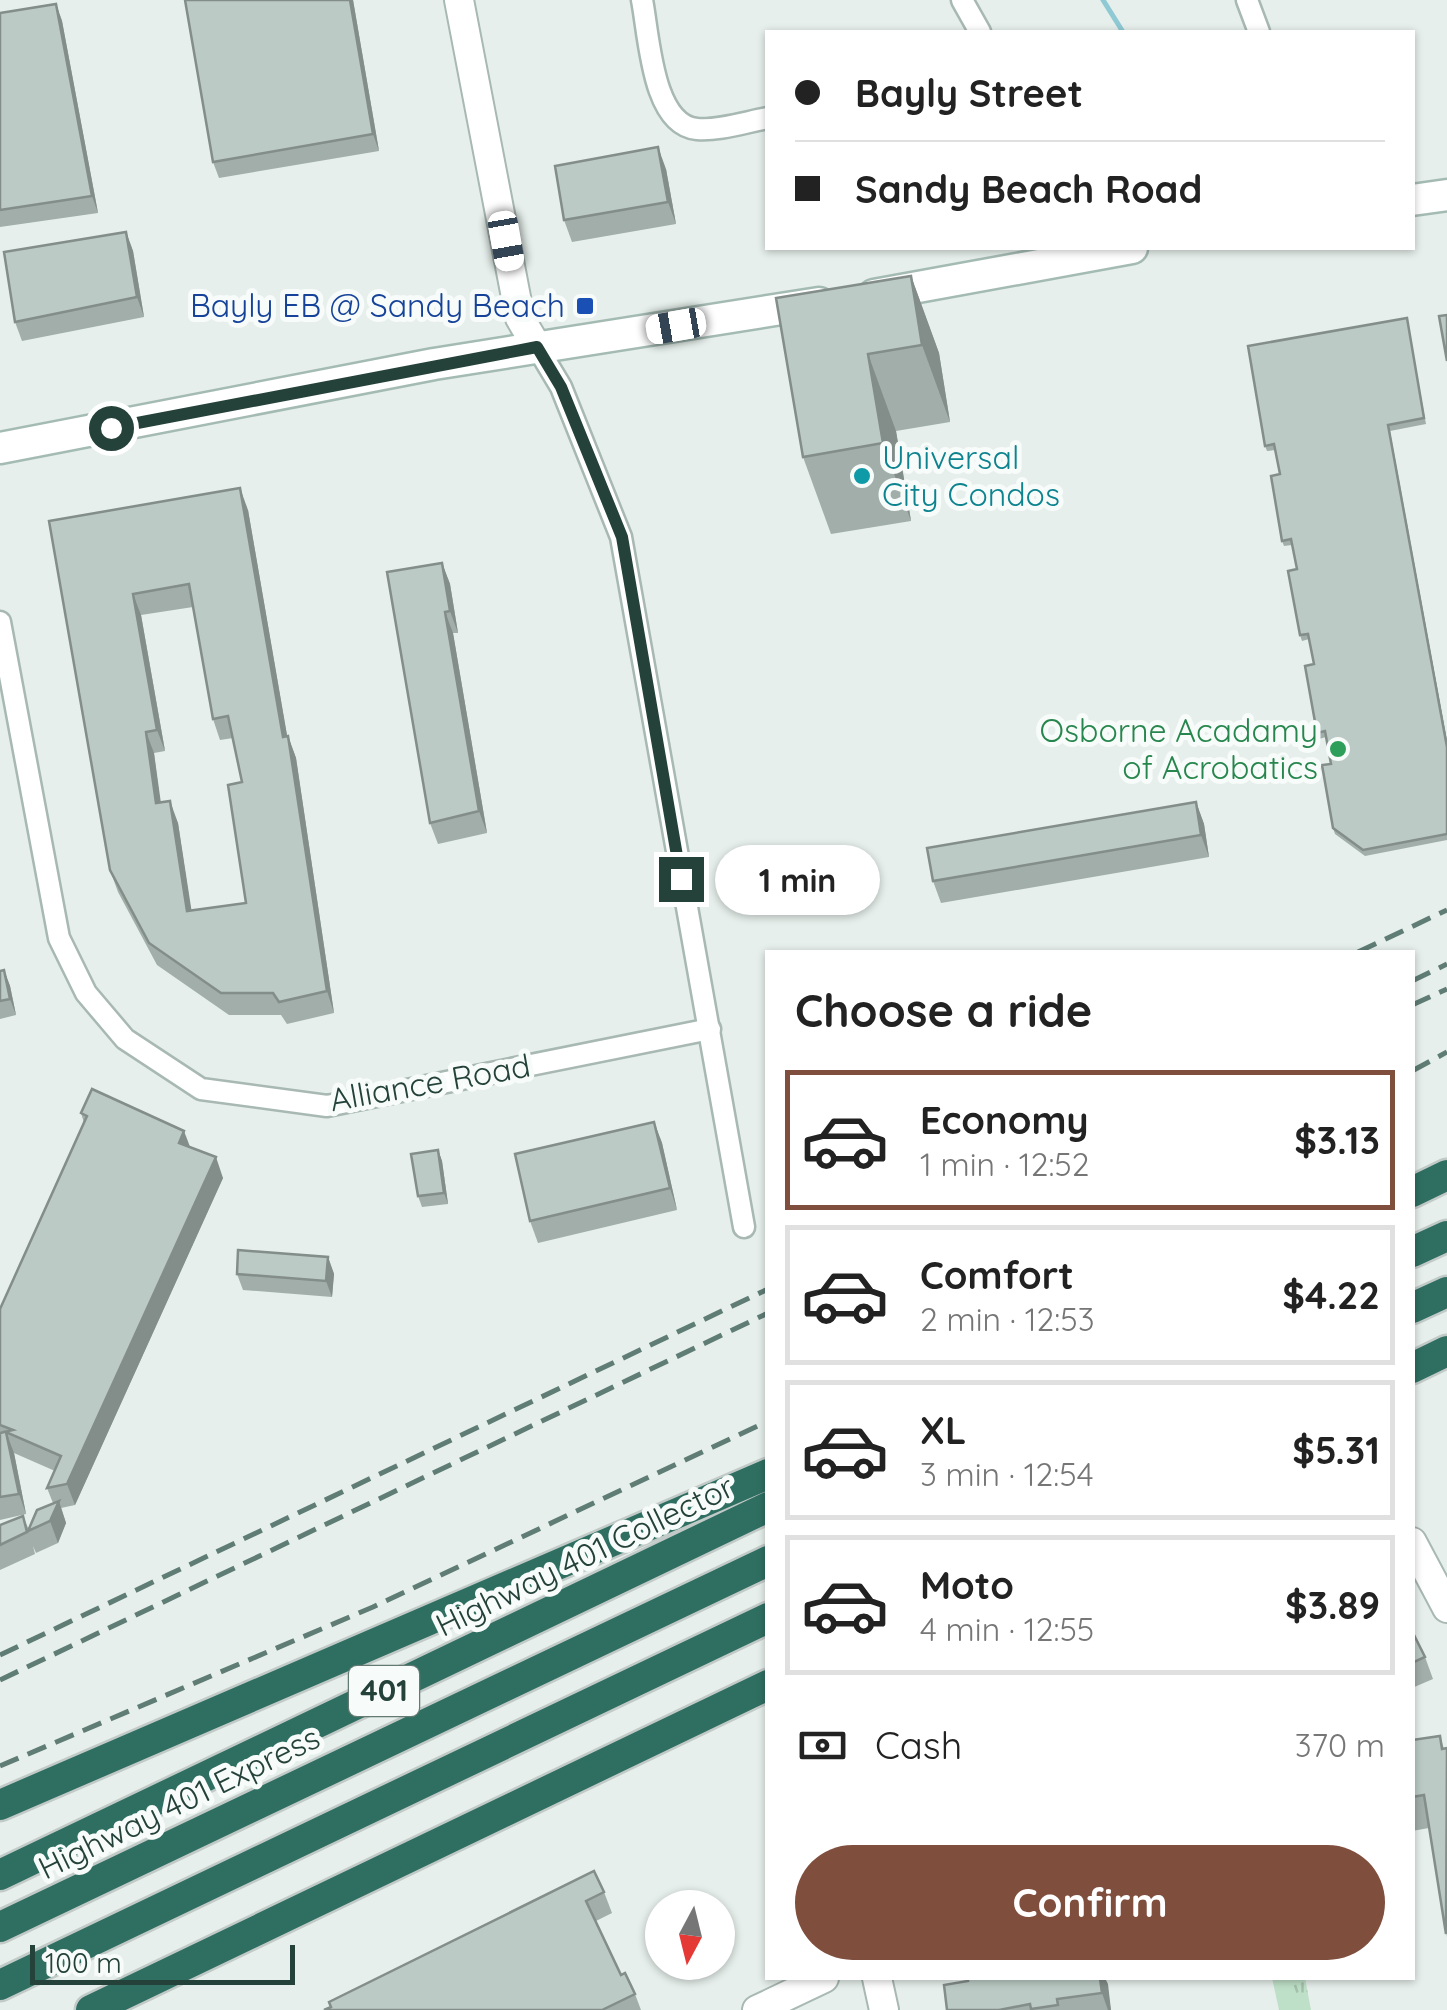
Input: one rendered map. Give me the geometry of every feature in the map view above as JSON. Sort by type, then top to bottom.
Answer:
[{"type":"highway","points":[[1415,1191],[1447,1175]]},
{"type":"highway","points":[[1415,1251],[1447,1236]]},
{"type":"highway","points":[[1415,1307],[1447,1292]]},
{"type":"highway","points":[[1415,1367],[1447,1351]]},
{"type":"highway","points":[[0,1805],[765,1475]]},
{"type":"highway","name":"Highway 401 Collector","points":[[0,1875],[765,1508]]},
{"type":"highway","name":"Highway 401 Express","points":[[0,1928],[765,1561]]},
{"type":"highway","points":[[0,1985],[765,1619]]},
{"type":"highway","points":[[91,2010],[765,1686]]},
{"type":"main road","points":[[1415,200],[1447,195]]},
{"type":"main road","points":[[0,448],[537,347],[948,283],[1121,250]]},
{"type":"street","points":[[459,0],[520,318],[561,387],[622,537],[744,1228]]},
{"type":"street","points":[[642,0],[660,97],[672,117],[696,130],[765,118]]},
{"type":"street","points":[[962,0],[979,30]]},
{"type":"street","points":[[1248,0],[1258,30]]},
{"type":"street","name":"Alliance Road","points":[[0,622],[59,938],[86,993],[125,1038],[201,1089],[327,1106],[710,1029]]},
{"type":"street","points":[[1415,1548],[1447,1608]]},
{"type":"street","points":[[756,2010],[820,1980]]},
{"type":"street","points":[[877,1980],[884,2010]]},
{"type":"green space","points":[[1272,1980],[1305,1980],[1311,2010],[1279,2010]]},
{"type":"building","points":[[185,0],[350,0],[373,134],[213,162]]},
{"type":"building","points":[[56,4],[92,196],[0,210],[0,13]]},
{"type":"building","points":[[658,147],[668,202],[564,220],[555,166]]},
{"type":"building","points":[[126,232],[137,297],[15,322],[4,252]]},
{"type":"building","points":[[911,276],[922,345],[868,354],[883,443],[803,457],[776,298]]},
{"type":"building","points":[[1447,315],[1447,361],[1439,316]]},
{"type":"building","points":[[1407,318],[1424,418],[1388,425],[1447,747],[1447,834],[1363,850],[1333,828],[1322,765],[1331,764],[1325,731],[1317,733],[1305,666],[1314,664],[1308,634],[1300,635],[1288,571],[1297,569],[1291,539],[1282,541],[1271,476],[1280,474],[1274,444],[1265,446],[1248,346]]},
{"type":"building","points":[[240,488],[283,737],[288,736],[327,991],[279,1002],[273,993],[221,993],[149,943],[110,870],[49,521]],"holes":[[[189,584],[213,719],[228,716],[242,782],[228,785],[246,903],[187,911],[170,801],[156,803],[146,732],[157,730],[133,594]]]},
{"type":"building","points":[[442,563],[450,611],[445,612],[479,811],[430,823],[387,572]]},
{"type":"building","points":[[1196,802],[1201,835],[933,881],[927,848]]},
{"type":"building","points":[[4,970],[10,999],[0,1001],[0,971]]},
{"type":"building","points":[[92,1089],[184,1131],[179,1143],[216,1157],[67,1484],[47,1488],[61,1456],[6,1432],[19,1494],[0,1497],[0,1433],[13,1430],[0,1425],[0,1309],[87,1116],[81,1113]]},
{"type":"building","points":[[654,1122],[670,1188],[530,1221],[515,1154]]},
{"type":"building","points":[[438,1150],[444,1193],[418,1196],[411,1154]]},
{"type":"building","points":[[238,1250],[328,1257],[326,1281],[237,1274]]},
{"type":"building","points":[[59,1501],[50,1521],[28,1531],[37,1510]]},
{"type":"building","points":[[23,1516],[27,1532],[0,1545],[0,1525]]},
{"type":"building","points":[[1415,1637],[1425,1657],[1415,1662]]},
{"type":"building","points":[[1440,1736],[1442,1749],[1447,1748],[1446,1934],[1424,1795],[1415,1796],[1415,1740]]},
{"type":"building","points":[[594,1871],[604,1892],[586,1901],[621,1975],[625,1973],[635,1994],[602,2010],[324,2010],[331,2007],[329,2002]]},
{"type":"building","points":[[1100,1980],[1102,1993],[1057,1999],[1058,2005],[1031,2009],[1030,2004],[999,2010],[947,2010],[944,1985],[968,1981]]},
{"type":"waterway","points":[[1103,0],[1122,30]]},
{"type":"railway","points":[[1362,950],[1447,910]]},
{"type":"railway","points":[[1415,980],[1447,964]]},
{"type":"railway","points":[[1415,1004],[1447,989]]},
{"type":"railway","points":[[1415,1069],[1447,1052]]},
{"type":"railway","points":[[0,1655],[765,1290]]},
{"type":"railway","points":[[0,1680],[765,1314]]},
{"type":"railway","points":[[0,1766],[373,1607],[765,1422]]},
{"type":"place","name":"Bayly EB @ Sandy Beach","points":[[585,306]]},
{"type":"place","name":"Universal City Condos","points":[[862,476]]},
{"type":"place","name":"Osborne Acadamy of Acrobatics","points":[[1338,749]]},
{"type":"route","points":[[111,428],[537,347],[561,387],[622,537],[681,879]]}]
